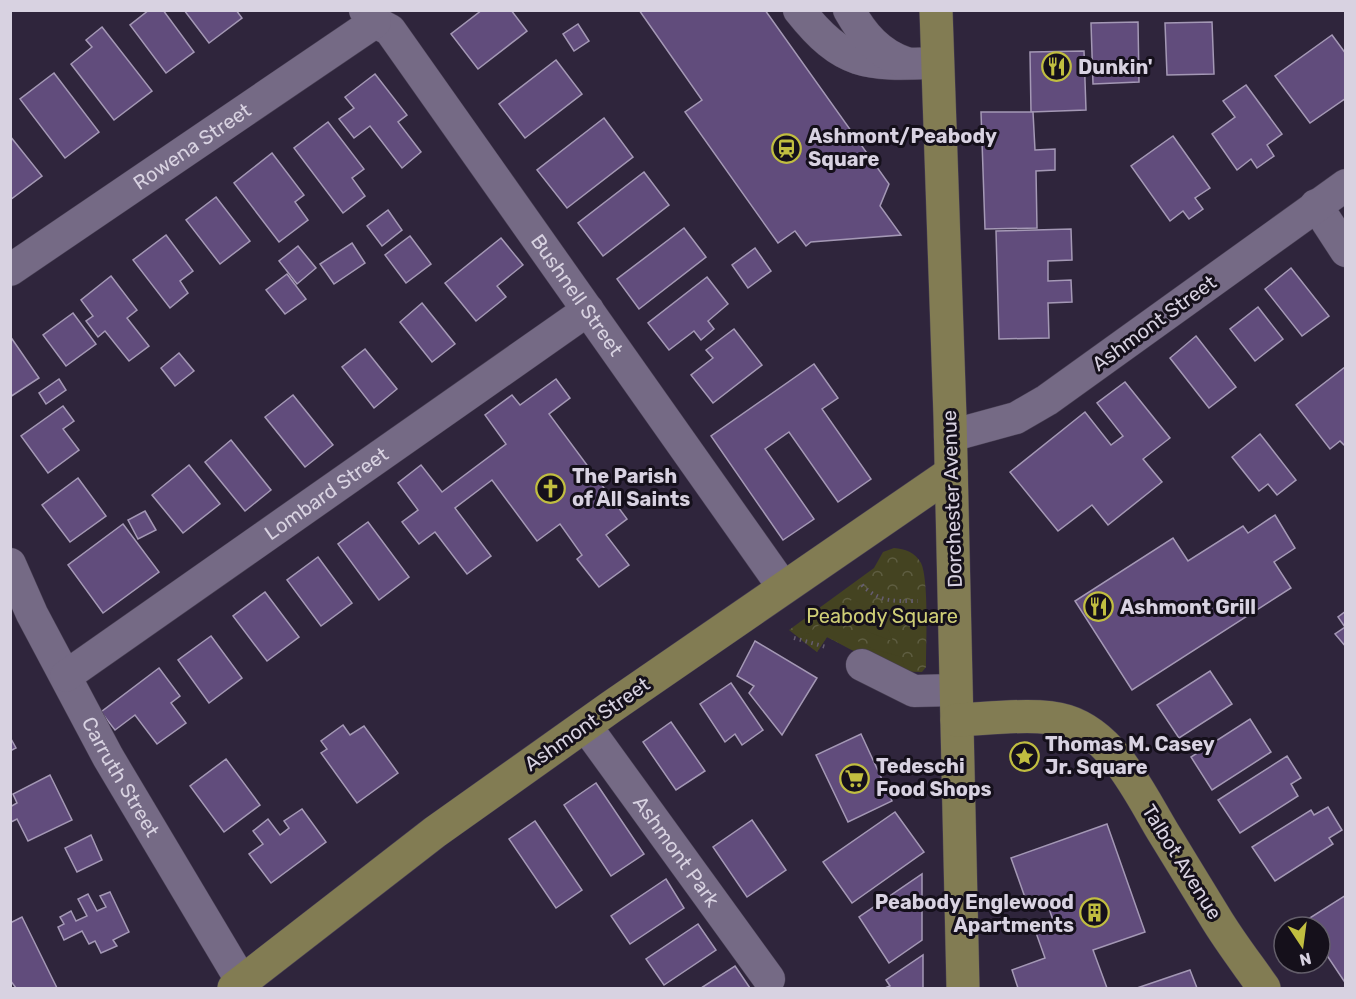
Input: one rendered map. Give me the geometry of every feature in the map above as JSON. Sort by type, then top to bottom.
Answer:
[{"type":"main road","name":"Dorchester Avenue","points":[[936,10],[922,63],[950,436],[963,988]]},
{"type":"main road","name":"Ashmont Street","points":[[238,986],[435,832],[783,587],[951,473]]},
{"type":"main road","name":"Talbot Avenue","points":[[957,705],[1058,719],[1074,724],[1100,742],[1132,781],[1217,920],[1264,988]]},
{"type":"street","points":[[799,10],[822,36],[848,55],[866,62],[922,63]]},
{"type":"street","points":[[849,10],[878,49],[891,57],[922,63]]},
{"type":"street","name":"Rowena Street","points":[[10,270],[370,16]]},
{"type":"street","name":"Bushnell Street","points":[[370,16],[390,30],[783,587]]},
{"type":"street","name":"Ashmont Street","points":[[950,436],[1002,423],[1040,405],[1346,185]]},
{"type":"street","points":[[1316,206],[1346,251]]},
{"type":"street","name":"Lombard Street","points":[[66,676],[588,310]]},
{"type":"street","name":"Carruth Street","points":[[10,564],[21,620],[66,676],[108,757],[238,986]]},
{"type":"street","points":[[862,665],[914,691],[957,705]]},
{"type":"street","name":"Ashmont Park","points":[[585,725],[769,979]]},
{"type":"path","points":[[862,585],[877,597],[895,601],[918,601]]},
{"type":"path","points":[[794,638],[825,647]]},
{"type":"green space","name":"Peabody Square","points":[[894,548],[913,554],[919,559],[924,571],[927,629],[926,667],[922,672],[885,665],[827,637],[817,652],[789,630],[874,568],[883,552]]},
{"type":"green space","points":[[853,599],[868,609],[881,610],[893,641],[863,629],[845,615],[840,608]]},
{"type":"green space","points":[[836,622],[859,642],[872,649],[899,656],[906,672],[879,663],[827,637],[817,652],[800,639],[822,623]]},
{"type":"building","points":[[149,10],[163,10],[194,52],[166,73],[130,25]]},
{"type":"building","points":[[184,10],[236,10],[242,18],[209,43]]},
{"type":"building","points":[[482,10],[511,10],[527,31],[478,69],[451,34]]},
{"type":"building","name":"Ashmont/Peabody Square","points":[[639,10],[765,10],[889,184],[880,206],[901,235],[811,242],[806,246],[795,231],[778,243],[685,112],[702,100]]},
{"type":"building","points":[[1138,22],[1139,82],[1093,84],[1091,23]]},
{"type":"building","points":[[1212,22],[1214,74],[1167,75],[1165,23]]},
{"type":"building","points":[[578,24],[589,41],[574,51],[563,34]]},
{"type":"building","points":[[102,27],[152,91],[114,120],[71,64],[92,47],[86,40]]},
{"type":"building","points":[[1332,35],[1346,54],[1346,98],[1310,123],[1275,76]]},
{"type":"building","points":[[1084,51],[1086,110],[1031,112],[1030,52]]},
{"type":"building","points":[[556,60],[582,94],[525,138],[499,104]]},
{"type":"building","points":[[54,73],[99,132],[65,158],[20,99]]},
{"type":"building","points":[[375,74],[407,115],[398,122],[421,152],[402,168],[370,126],[354,138],[339,119],[354,108],[345,97]]},
{"type":"building","points":[[1246,85],[1282,134],[1267,145],[1274,156],[1257,168],[1251,159],[1237,170],[1212,134],[1235,117],[1223,101]]},
{"type":"building","points":[[981,112],[1033,112],[1035,150],[1055,149],[1055,170],[1036,171],[1037,228],[985,229]]},
{"type":"building","points":[[604,118],[633,157],[567,208],[537,170]]},
{"type":"building","points":[[328,122],[364,169],[352,178],[365,196],[343,213],[294,148]]},
{"type":"building","points":[[10,136],[42,176],[10,200]]},
{"type":"building","points":[[1173,136],[1210,188],[1195,198],[1203,209],[1189,219],[1183,211],[1170,221],[1131,166]]},
{"type":"building","points":[[272,153],[304,195],[295,202],[308,220],[279,242],[234,183]]},
{"type":"building","points":[[644,172],[669,205],[603,256],[578,223]]},
{"type":"building","points":[[216,197],[250,241],[220,264],[186,220]]},
{"type":"building","points":[[388,210],[402,230],[382,246],[367,226]]},
{"type":"building","points":[[684,228],[706,257],[639,309],[617,279]]},
{"type":"building","points":[[1071,229],[1072,260],[1048,261],[1048,281],[1071,280],[1072,302],[1048,303],[1049,338],[999,339],[996,231]]},
{"type":"building","points":[[166,235],[193,271],[180,281],[188,293],[170,308],[133,260]]},
{"type":"building","points":[[410,236],[431,264],[406,283],[385,255]]},
{"type":"building","points":[[501,238],[523,265],[497,286],[506,297],[476,321],[445,283]]},
{"type":"building","points":[[352,243],[365,263],[334,284],[320,264]]},
{"type":"building","points":[[298,246],[316,268],[297,284],[279,261]]},
{"type":"building","points":[[755,248],[771,271],[748,288],[732,265]]},
{"type":"building","points":[[1291,268],[1329,316],[1302,336],[1265,289]]},
{"type":"building","points":[[287,274],[306,299],[285,314],[266,290]]},
{"type":"building","points":[[111,276],[137,310],[127,318],[149,346],[129,361],[105,331],[98,337],[86,321],[93,316],[81,300]]},
{"type":"building","points":[[707,277],[728,304],[708,321],[714,329],[701,340],[694,331],[669,350],[648,323]]},
{"type":"building","points":[[422,303],[455,344],[432,362],[400,322]]},
{"type":"building","points":[[1258,307],[1283,339],[1255,361],[1230,329]]},
{"type":"building","points":[[73,313],[96,344],[66,366],[43,335]]},
{"type":"building","points":[[734,329],[762,365],[713,403],[691,375],[713,358],[706,350]]},
{"type":"building","points":[[10,336],[39,378],[10,397]]},
{"type":"building","points":[[1196,336],[1236,387],[1209,408],[1170,358]]},
{"type":"building","points":[[365,349],[397,389],[374,408],[342,367]]},
{"type":"building","points":[[179,353],[194,371],[175,386],[161,368]]},
{"type":"building","points":[[814,364],[838,398],[822,409],[871,479],[838,502],[789,432],[765,449],[814,519],[783,540],[711,436]]},
{"type":"building","points":[[1345,367],[1346,447],[1340,441],[1330,449],[1296,405]]},
{"type":"building","points":[[59,379],[66,390],[46,404],[39,393]]},
{"type":"building","name":"The Parish of All Saints","points":[[556,379],[570,398],[549,414],[627,519],[606,535],[629,565],[599,587],[577,559],[582,555],[560,524],[537,541],[492,480],[455,508],[491,556],[467,574],[435,532],[419,544],[402,522],[418,510],[398,483],[421,465],[442,492],[506,444],[485,415],[512,395],[520,405]]},
{"type":"building","points":[[1125,382],[1170,438],[1143,459],[1162,482],[1108,525],[1092,505],[1058,531],[1010,472],[1085,412],[1111,445],[1123,436],[1097,403]]},
{"type":"building","points":[[293,395],[333,445],[305,467],[265,417]]},
{"type":"building","points":[[63,406],[74,421],[63,429],[79,450],[48,473],[21,436]]},
{"type":"building","points":[[1260,434],[1296,480],[1277,495],[1268,484],[1259,491],[1232,457]]},
{"type":"building","points":[[231,440],[271,490],[245,511],[205,462]]},
{"type":"building","points":[[189,465],[220,504],[183,533],[152,495]]},
{"type":"building","points":[[78,478],[106,516],[70,542],[42,505]]},
{"type":"building","points":[[145,511],[156,530],[138,539],[128,520]]},
{"type":"building","points":[[1275,515],[1295,548],[1274,562],[1291,588],[1132,690],[1075,601],[1173,538],[1188,561],[1243,526],[1248,533]]},
{"type":"building","points":[[368,522],[409,577],[379,600],[338,544]]},
{"type":"building","points":[[123,524],[159,572],[103,613],[68,565]]},
{"type":"building","points":[[318,557],[352,603],[321,626],[287,580]]},
{"type":"building","points":[[265,592],[299,637],[267,661],[233,616]]},
{"type":"building","points":[[1346,611],[1346,647],[1335,634],[1345,627],[1338,617]]},
{"type":"building","points":[[211,636],[242,678],[209,703],[178,660]]},
{"type":"building","points":[[755,641],[817,678],[782,735],[749,693],[754,686],[737,676]]},
{"type":"building","points":[[159,668],[180,696],[171,703],[186,723],[157,744],[135,715],[115,730],[101,712]]},
{"type":"building","points":[[1210,671],[1232,704],[1179,738],[1157,705]]},
{"type":"building","points":[[731,683],[763,730],[742,745],[735,734],[725,742],[700,704]]},
{"type":"building","points":[[1250,719],[1271,752],[1212,790],[1191,757]]},
{"type":"building","points":[[671,722],[705,771],[676,790],[643,742]]},
{"type":"building","points":[[343,725],[350,735],[364,726],[398,773],[357,803],[321,753],[327,749],[321,741]]},
{"type":"building","name":"Tedeschi Food Shops","points":[[861,734],[892,801],[848,822],[816,755]]},
{"type":"building","points":[[10,737],[16,748],[10,751]]},
{"type":"building","points":[[1287,756],[1301,778],[1291,784],[1298,796],[1240,833],[1218,800]]},
{"type":"building","points":[[226,759],[260,805],[224,832],[190,786]]},
{"type":"building","points":[[50,775],[72,820],[28,841],[17,819],[10,821],[10,807],[17,803],[13,794]]},
{"type":"building","points":[[596,783],[644,854],[611,876],[564,805]]},
{"type":"building","points":[[1328,807],[1342,830],[1329,838],[1333,844],[1275,881],[1252,847],[1311,810],[1314,815]]},
{"type":"building","points":[[302,809],[326,842],[271,883],[249,854],[263,844],[253,831],[268,819],[280,835],[289,828],[284,821]]},
{"type":"building","points":[[895,812],[924,852],[852,903],[823,862]]},
{"type":"building","points":[[752,820],[786,870],[747,897],[713,847]]},
{"type":"building","points":[[535,821],[582,890],[556,908],[509,839]]},
{"type":"building","name":"Peabody Englewood Apartments","points":[[1107,824],[1145,932],[1093,950],[1107,988],[1018,988],[1012,970],[1045,958],[1035,930],[1054,923],[1045,897],[1027,903],[1011,858]]},
{"type":"building","points":[[91,835],[102,860],[77,872],[65,848]]},
{"type":"building","points":[[922,874],[922,940],[889,963],[859,917]]},
{"type":"building","points":[[666,879],[684,908],[630,944],[611,916]]},
{"type":"building","points":[[110,892],[129,932],[113,940],[117,946],[101,953],[95,941],[89,944],[82,931],[64,940],[58,927],[64,924],[60,917],[71,911],[76,921],[87,916],[78,899],[88,894],[97,911],[106,907],[100,896]]},
{"type":"building","points":[[1346,895],[1346,984],[1332,963],[1332,915],[1314,915]]},
{"type":"building","points":[[22,917],[57,988],[16,988],[10,980],[10,923]]},
{"type":"building","points":[[698,924],[716,950],[664,985],[646,959]]},
{"type":"building","points":[[923,955],[923,988],[885,988],[890,986],[886,980]]},
{"type":"building","points":[[735,966],[750,988],[701,988]]},
{"type":"building","points":[[1190,970],[1197,988],[1137,988]]},
{"type":"place","name":"Dunkin'","points":[[1057,67]]},
{"type":"place","name":"Ashmont/Peabody Square","points":[[787,148]]},
{"type":"place","name":"The Parish of All Saints","points":[[551,488]]},
{"type":"place","name":"Ashmont Grill","points":[[1099,607]]},
{"type":"place","name":"Thomas M. Casey Jr. Square","points":[[1024,756]]},
{"type":"place","name":"Tedeschi Food Shops","points":[[855,778]]},
{"type":"place","name":"Peabody Englewood Apartments","points":[[1095,913]]}]
